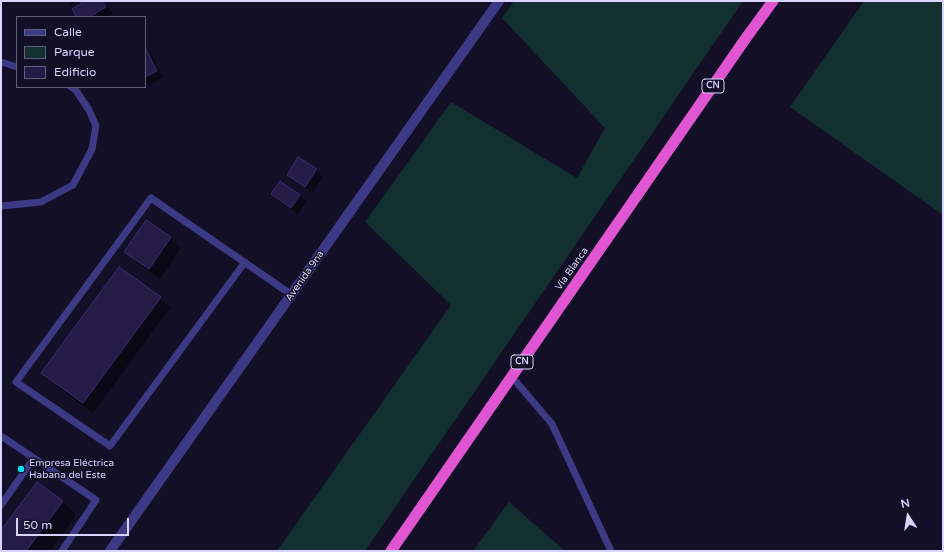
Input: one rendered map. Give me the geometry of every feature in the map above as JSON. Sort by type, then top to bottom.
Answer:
[{"type":"highway","name":"Vía Blanca","points":[[391,551],[773,1]]},
{"type":"street","name":"Avenida 9na","points":[[110,551],[499,1]]},
{"type":"lane","points":[[1,62],[16,67]]},
{"type":"lane","points":[[1,206],[41,202],[74,185],[92,148],[96,126],[89,110],[76,90],[73,88]]},
{"type":"lane","points":[[245,262],[110,446],[16,382],[151,198],[245,262],[292,295]]},
{"type":"lane","points":[[512,377],[552,424],[611,551]]},
{"type":"lane","points":[[1,436],[96,500],[62,551]]},
{"type":"lane","points":[[1,505],[34,458]]},
{"type":"green space","points":[[514,1],[743,1],[365,551],[277,551],[451,305],[365,222],[451,102],[577,178],[605,128],[502,18]]},
{"type":"green space","points":[[864,1],[943,1],[943,215],[790,107]]},
{"type":"green space","points":[[509,502],[565,551],[473,551]]},
{"type":"building","points":[[85,1],[103,1],[106,7],[91,16],[76,16],[72,9]]},
{"type":"building","points":[[146,49],[157,71],[146,76]]},
{"type":"building","points":[[298,157],[317,169],[305,187],[287,175]]},
{"type":"building","points":[[280,181],[300,195],[291,208],[271,194]]},
{"type":"building","points":[[146,220],[171,237],[149,269],[124,252]]},
{"type":"building","points":[[119,267],[161,297],[83,403],[41,373]]},
{"type":"building","points":[[37,482],[63,501],[26,551],[1,551],[1,530]]},
{"type":"place","name":"Empresa Eléctrica Habana del Este","points":[[21,469]]}]
